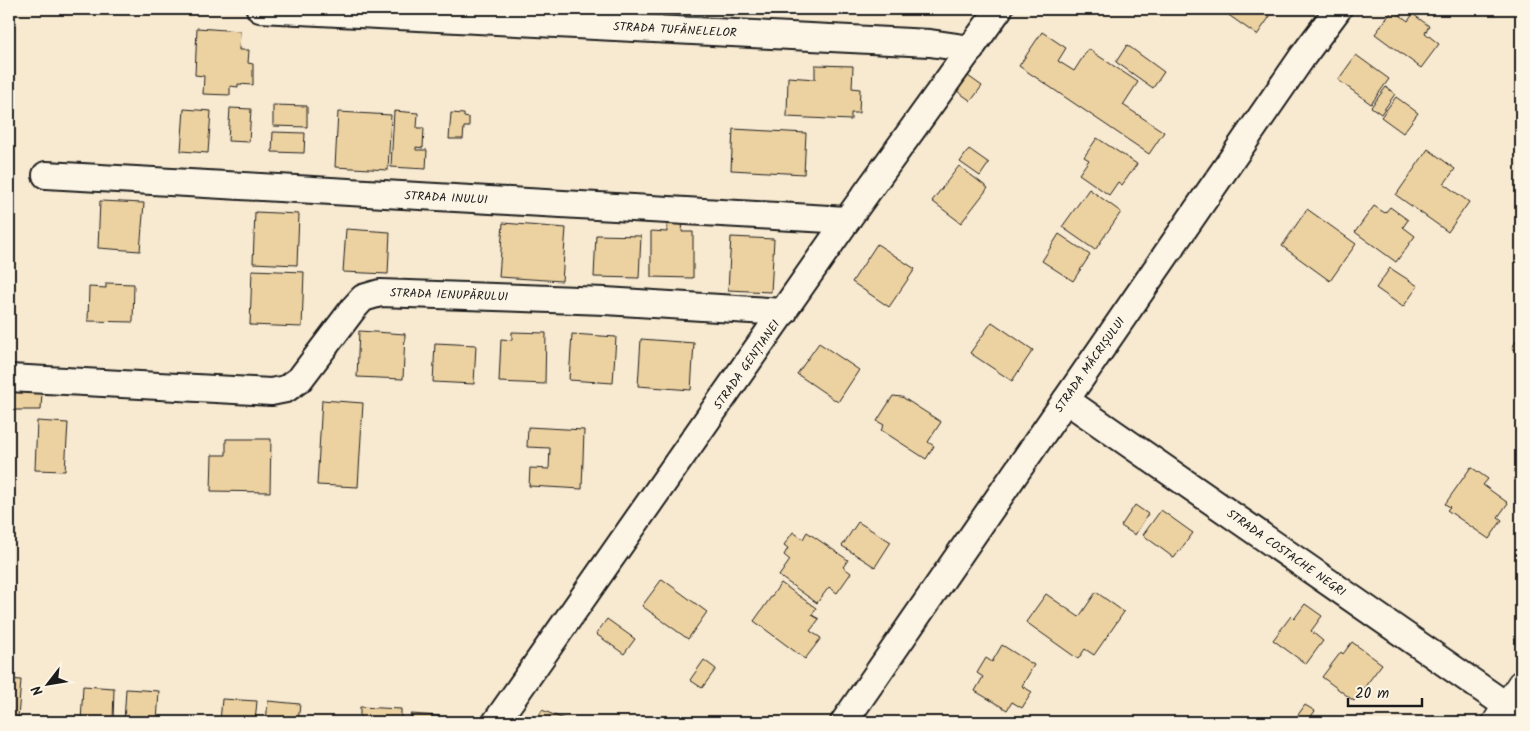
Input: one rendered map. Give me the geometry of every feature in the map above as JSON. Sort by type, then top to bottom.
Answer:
[{"type":"street","name":"STRADA TUFĂNELELOR","points":[[260,9],[930,43],[970,49]]},
{"type":"street","name":"STRADA GENȚIANEI","points":[[496,722],[847,220],[998,9]]},
{"type":"street","name":"STRADA MĂCRIȘULUI","points":[[844,722],[1298,64],[1338,9]]},
{"type":"street","name":"STRADA INULUI","points":[[46,175],[847,220]]},
{"type":"street","name":"STRADA IENUPĂRULUI","points":[[9,378],[271,392],[286,389],[300,379],[363,298],[380,293],[606,301],[784,312]]},
{"type":"street","name":"STRADA COSTACHE NEGRI","points":[[1066,400],[1508,704]]},
{"type":"building","points":[[1220,9],[1275,9],[1257,35]]},
{"type":"building","points":[[1393,10],[1408,21],[1413,14],[1429,26],[1425,33],[1439,44],[1421,68],[1375,34]]},
{"type":"building","points":[[197,28],[240,31],[239,50],[249,50],[248,63],[253,64],[253,85],[238,84],[238,87],[230,86],[230,95],[203,94],[204,76],[195,75]]},
{"type":"building","points":[[1042,32],[1066,48],[1058,61],[1074,71],[1088,49],[1138,82],[1123,105],[1164,132],[1149,154],[1019,66]]},
{"type":"building","points":[[1127,45],[1164,72],[1153,88],[1116,62]]},
{"type":"building","points":[[1356,55],[1389,79],[1371,104],[1338,80]]},
{"type":"building","points":[[815,65],[853,66],[852,88],[860,89],[859,113],[851,113],[851,120],[787,117],[788,77],[815,79]]},
{"type":"building","points":[[968,76],[982,86],[971,101],[957,91]]},
{"type":"building","points":[[1386,87],[1395,94],[1381,114],[1371,107]]},
{"type":"building","points":[[1396,97],[1418,113],[1403,133],[1381,117]]},
{"type":"building","points":[[273,105],[307,106],[307,127],[273,126]]},
{"type":"building","points":[[230,108],[251,109],[249,142],[228,141]]},
{"type":"building","points":[[184,109],[211,111],[208,153],[181,151]]},
{"type":"building","points":[[394,111],[418,113],[417,128],[424,128],[423,148],[416,147],[416,150],[427,150],[426,169],[391,167]]},
{"type":"building","points":[[338,112],[391,115],[388,170],[335,167]]},
{"type":"building","points":[[451,113],[464,114],[464,117],[469,118],[469,127],[464,127],[463,139],[449,139]]},
{"type":"building","points":[[733,129],[806,133],[804,174],[731,170]]},
{"type":"building","points":[[273,132],[305,133],[304,153],[272,152]]},
{"type":"building","points":[[1097,138],[1137,164],[1122,185],[1118,182],[1109,195],[1079,174],[1089,160],[1084,157]]},
{"type":"building","points":[[969,149],[989,163],[980,176],[960,162]]},
{"type":"building","points":[[1428,149],[1455,169],[1444,184],[1469,202],[1448,232],[1396,195]]},
{"type":"building","points":[[959,166],[988,188],[961,223],[932,201]]},
{"type":"building","points":[[1089,189],[1121,212],[1095,250],[1062,227]]},
{"type":"building","points":[[100,201],[144,203],[140,251],[98,248]]},
{"type":"building","points":[[1374,206],[1385,213],[1390,207],[1408,220],[1403,227],[1415,236],[1396,262],[1355,232]]},
{"type":"building","points":[[1307,209],[1356,244],[1330,281],[1282,246]]},
{"type":"building","points":[[255,212],[299,214],[297,265],[253,263]]},
{"type":"building","points":[[667,220],[683,220],[682,232],[693,232],[693,278],[651,277],[651,231],[667,232]]},
{"type":"building","points":[[503,223],[566,228],[562,281],[499,277]]},
{"type":"building","points":[[346,229],[390,232],[388,274],[343,272]]},
{"type":"building","points":[[1059,234],[1090,255],[1073,281],[1042,261]]},
{"type":"building","points":[[596,235],[641,236],[639,278],[594,277]]},
{"type":"building","points":[[731,237],[774,239],[771,292],[728,290]]},
{"type":"building","points":[[877,244],[915,269],[889,307],[852,282]]},
{"type":"building","points":[[1390,268],[1418,286],[1403,307],[1376,288]]},
{"type":"building","points":[[252,270],[304,272],[302,327],[250,325]]},
{"type":"building","points":[[106,283],[134,284],[133,322],[88,321],[89,287],[106,288]]},
{"type":"building","points":[[992,322],[1033,350],[1012,381],[970,353]]},
{"type":"building","points":[[359,331],[405,334],[403,379],[357,377]]},
{"type":"building","points":[[512,332],[546,333],[545,384],[499,382],[501,339],[512,340]]},
{"type":"building","points":[[1521,333],[1521,353],[1512,348]]},
{"type":"building","points":[[572,334],[616,337],[613,383],[569,380]]},
{"type":"building","points":[[641,339],[694,343],[691,390],[638,386]]},
{"type":"building","points":[[435,343],[476,345],[474,384],[433,382]]},
{"type":"building","points":[[819,343],[859,370],[838,402],[797,374]]},
{"type":"building","points":[[9,390],[42,391],[41,410],[9,410]]},
{"type":"building","points":[[893,396],[902,397],[941,422],[928,442],[934,446],[926,459],[881,430],[884,425],[877,421]]},
{"type":"building","points":[[322,400],[363,403],[358,487],[317,485]]},
{"type":"building","points":[[37,421],[68,423],[65,471],[35,470]]},
{"type":"building","points":[[528,427],[584,430],[582,489],[529,486],[530,468],[549,469],[550,448],[527,447]]},
{"type":"building","points":[[226,439],[271,439],[270,492],[211,491],[212,455],[226,455]]},
{"type":"building","points":[[1471,467],[1488,479],[1483,485],[1508,503],[1498,517],[1502,520],[1489,539],[1447,510],[1450,507],[1445,504]]},
{"type":"building","points":[[1135,505],[1148,514],[1135,535],[1121,526]]},
{"type":"building","points":[[1161,510],[1193,533],[1174,558],[1143,535]]},
{"type":"building","points":[[858,522],[891,542],[875,567],[842,546]]},
{"type":"building","points":[[793,532],[803,539],[807,532],[848,560],[843,567],[851,573],[837,593],[829,587],[817,603],[779,576],[790,560],[784,555],[788,548],[784,545]]},
{"type":"building","points":[[662,579],[707,612],[688,639],[642,606]]},
{"type":"building","points":[[781,583],[816,608],[812,615],[819,619],[810,631],[821,638],[805,659],[754,621]]},
{"type":"building","points":[[1096,592],[1124,612],[1094,655],[1085,649],[1078,659],[1026,622],[1046,594],[1079,617]]},
{"type":"building","points":[[1305,604],[1322,616],[1311,631],[1323,641],[1306,664],[1273,640],[1291,616],[1294,619]]},
{"type":"building","points":[[607,619],[635,639],[624,654],[596,634]]},
{"type":"building","points":[[1352,642],[1382,664],[1354,701],[1322,677],[1341,652],[1343,654]]},
{"type":"building","points":[[1002,645],[1034,665],[1022,686],[1032,692],[1022,708],[1012,702],[1007,710],[975,691],[983,677],[977,673],[986,658],[992,662]]},
{"type":"building","points":[[704,660],[716,669],[702,688],[690,680]]},
{"type":"building","points":[[9,679],[21,680],[18,718],[9,718]]},
{"type":"building","points":[[83,686],[114,688],[113,722],[81,722]]},
{"type":"building","points":[[126,689],[159,691],[157,722],[124,722]]},
{"type":"building","points":[[222,699],[257,701],[255,722],[220,722]]},
{"type":"building","points":[[268,701],[300,704],[298,722],[266,722]]},
{"type":"building","points":[[1305,705],[1315,711],[1307,722],[1293,722]]},
{"type":"building","points":[[360,707],[401,709],[401,722],[360,722]]},
{"type":"building","points":[[542,710],[566,720],[565,722],[536,722]]},
{"type":"building","points":[[411,714],[439,716],[438,722],[411,722]]}]
